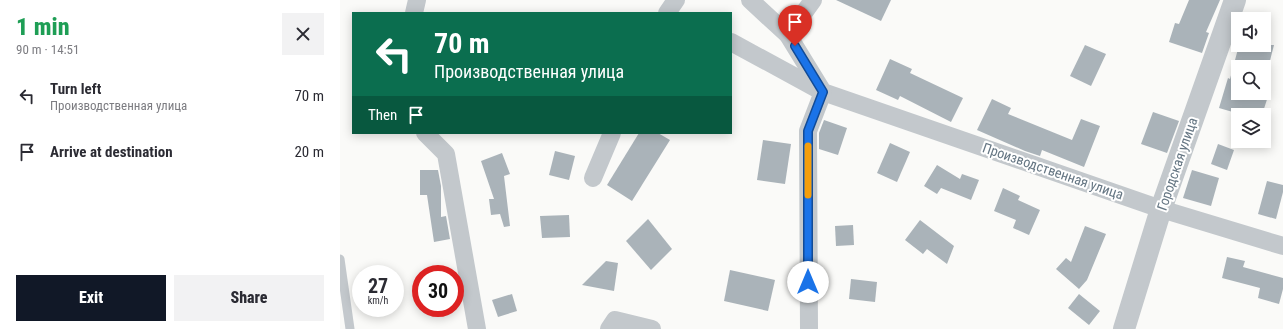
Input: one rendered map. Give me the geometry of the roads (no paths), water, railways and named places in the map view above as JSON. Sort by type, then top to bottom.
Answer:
[{"type":"street","points":[[414,12],[417,0]]},
{"type":"street","points":[[750,0],[788,35],[823,92],[808,131],[809,329]]},
{"type":"street","points":[[788,35],[813,0]]},
{"type":"street","name":"Городская улица","points":[[1124,329],[1161,208],[1234,0]]},
{"type":"street","name":"Производственная улица","points":[[732,43],[823,92],[1161,208],[1283,246]]},
{"type":"street","points":[[426,134],[446,154],[477,329]]},
{"type":"street","points":[[593,178],[612,134]]},
{"type":"street","points":[[609,329],[615,320],[652,329]]},
{"type":"lane","points":[[340,259],[350,329]]}]
